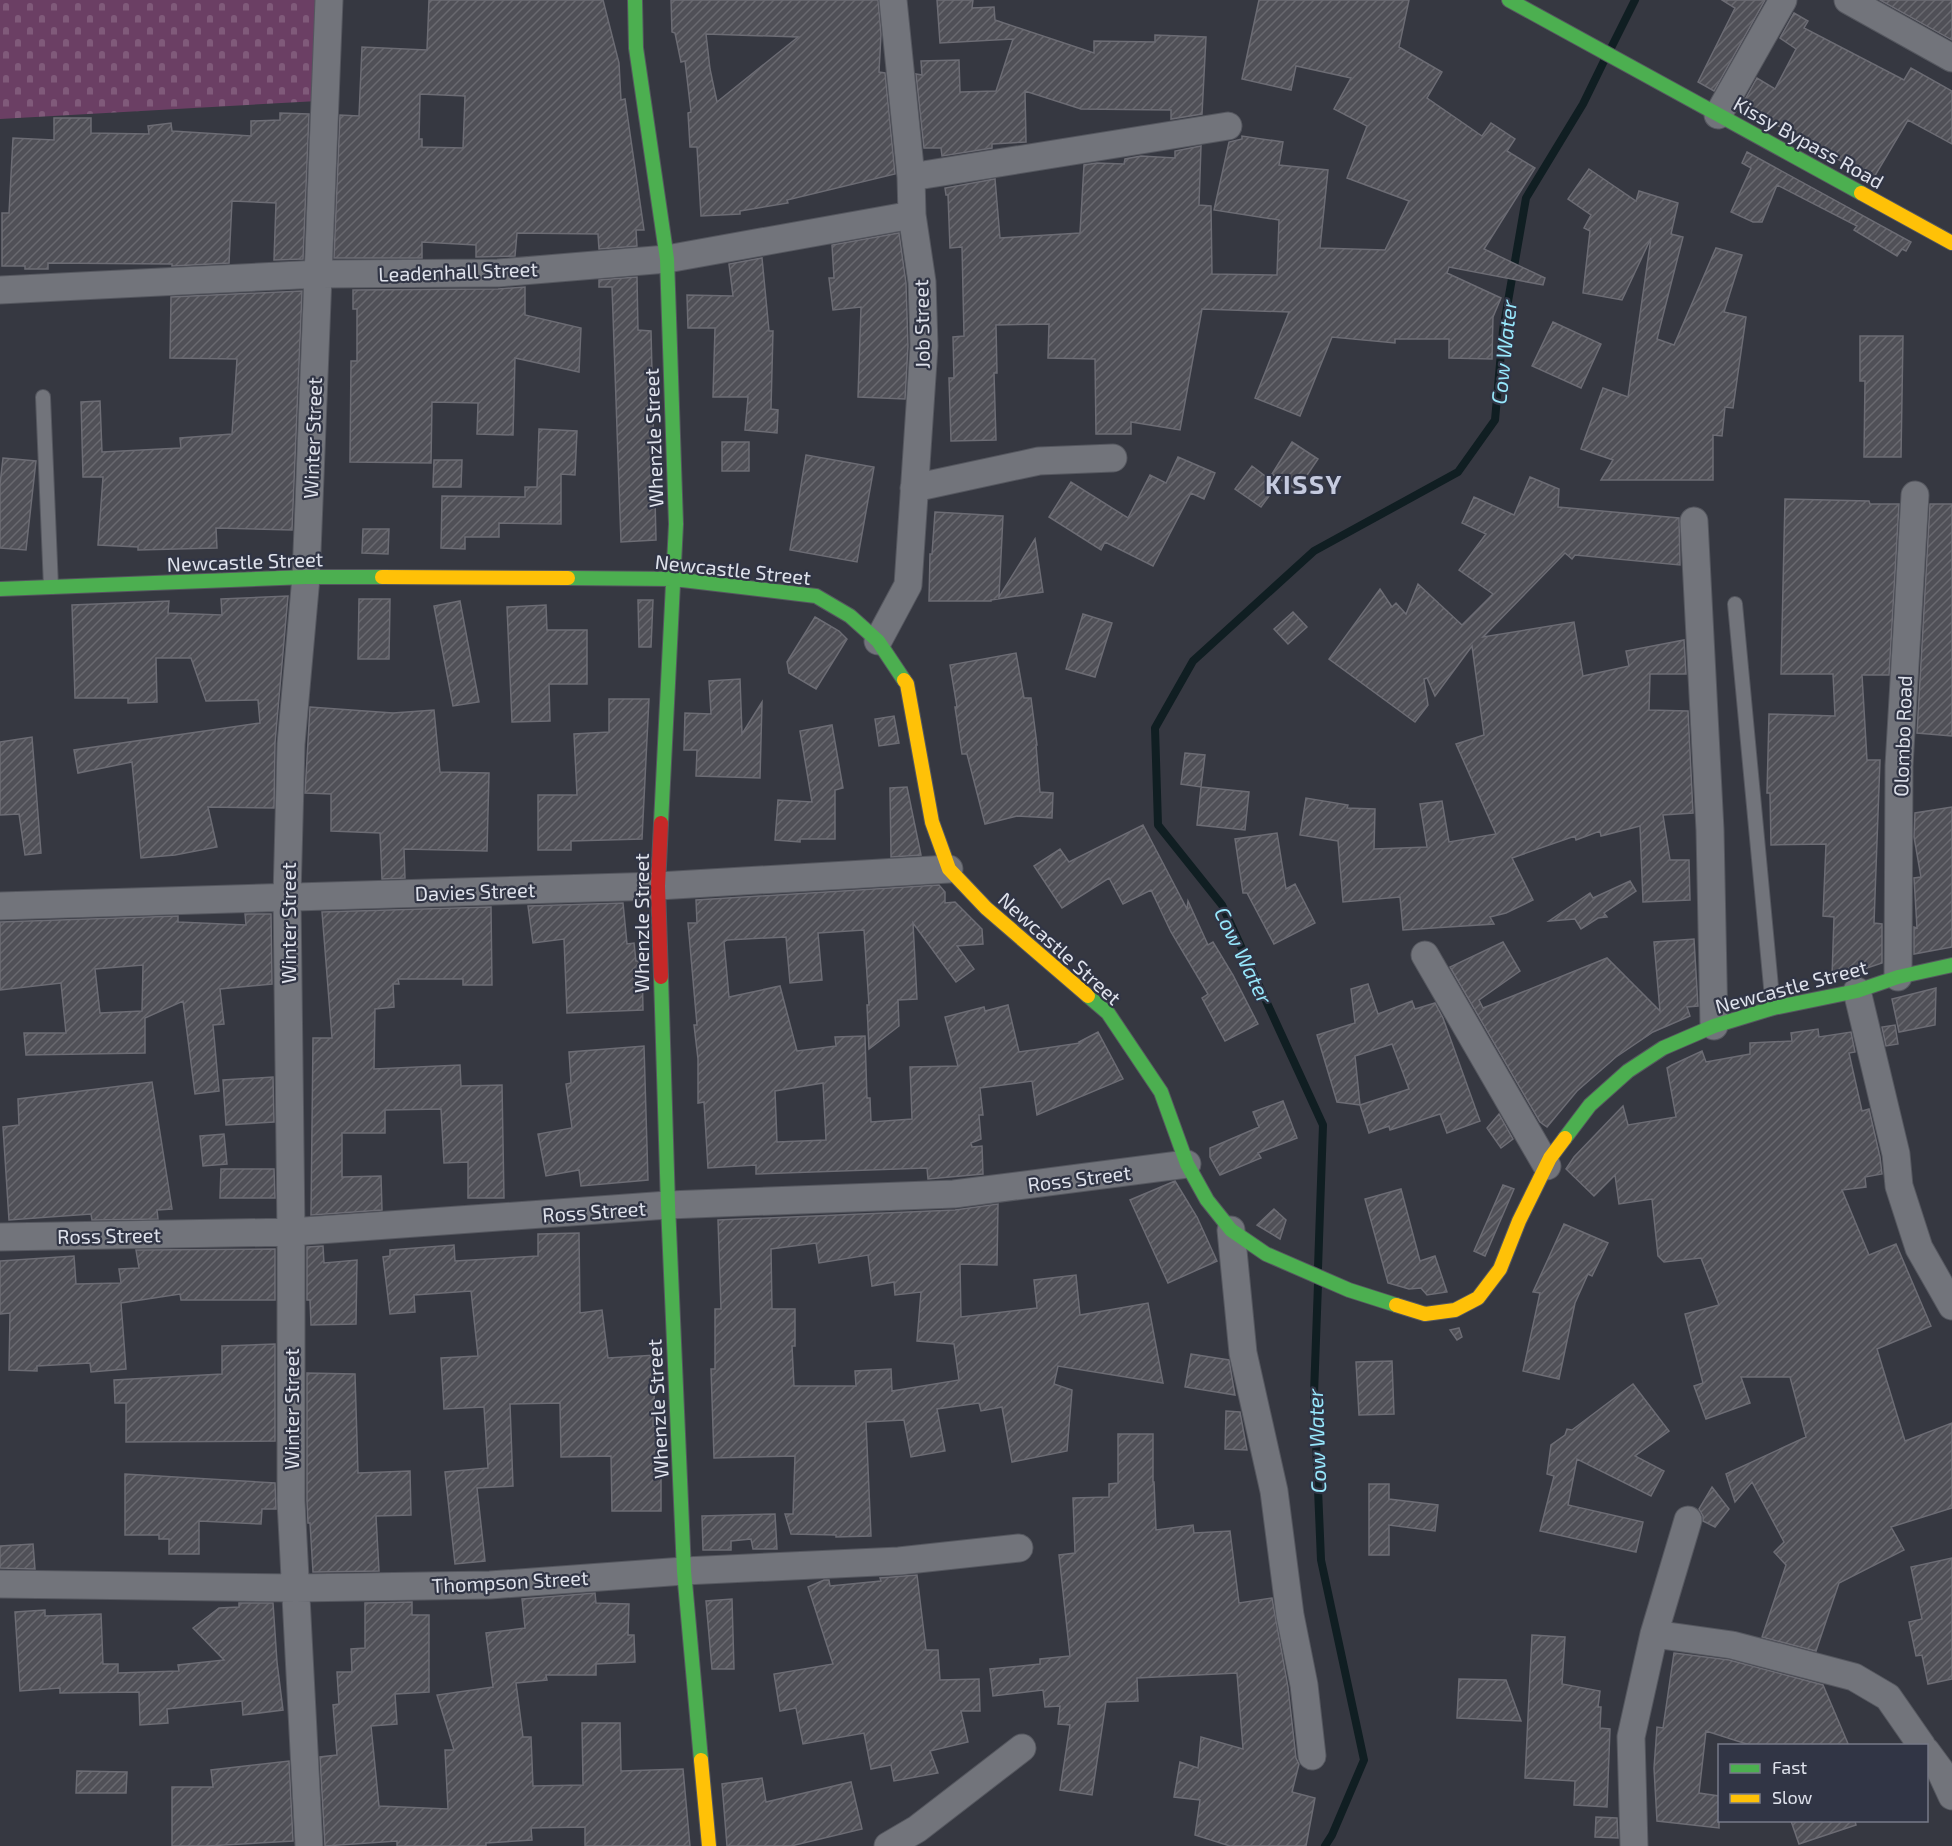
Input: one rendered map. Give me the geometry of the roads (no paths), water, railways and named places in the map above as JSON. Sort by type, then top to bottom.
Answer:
[{"type":"street","name":"Winter Street","points":[[309,1846],[291,1501],[287,897],[291,744],[306,578],[329,0]]},
{"type":"street","name":"Whenzle Street","points":[[635,0],[636,48],[667,259],[676,524],[658,886],[668,1205],[684,1571],[709,1846]]},
{"type":"street","name":"Job Street","points":[[878,641],[908,585],[924,346],[922,282],[912,215],[911,177],[893,0]]},
{"type":"street","name":"Kissy Bypass Road","points":[[1509,0],[1952,243]]},
{"type":"street","points":[[1718,115],[1783,0]]},
{"type":"street","points":[[1848,0],[1952,58]]},
{"type":"street","points":[[911,177],[1228,126]]},
{"type":"street","name":"Leadenhall Street","points":[[0,290],[319,274],[498,273],[667,259],[912,215]]},
{"type":"street","points":[[914,488],[1039,461],[1113,458]]},
{"type":"street","name":"Olombo Road","points":[[1898,977],[1899,766],[1915,495]]},
{"type":"street","points":[[1694,521],[1710,831],[1714,1026]]},
{"type":"street","name":"Newcastle Street","points":[[0,589],[306,578],[674,579],[816,596],[849,616],[878,641],[907,684],[932,822],[949,869],[986,909],[1108,1013],[1161,1092],[1187,1164],[1207,1200],[1231,1230],[1266,1254],[1349,1290],[1425,1314],[1455,1310],[1478,1298],[1500,1269],[1519,1221],[1550,1158],[1590,1105],[1628,1071],[1663,1048],[1714,1026],[1773,1008],[1857,991],[1898,977],[1952,965]]},
{"type":"street","name":"Davies Street","points":[[0,906],[658,886],[949,869]]},
{"type":"street","points":[[1425,955],[1547,1166]]},
{"type":"street","points":[[1857,991],[1896,1154],[1899,1186],[1918,1248],[1952,1306]]},
{"type":"street","name":"Ross Street","points":[[0,1237],[291,1232],[668,1205],[954,1194],[1187,1164]]},
{"type":"street","points":[[1231,1230],[1243,1353],[1274,1491],[1290,1615],[1304,1685],[1312,1756]]},
{"type":"street","points":[[1634,1846],[1631,1737],[1654,1634],[1688,1520]]},
{"type":"street","name":"Thompson Street","points":[[0,1584],[296,1588],[490,1585],[684,1571],[899,1561],[1019,1548]]},
{"type":"street","points":[[1654,1634],[1732,1645],[1854,1677],[1888,1697],[1921,1744]]},
{"type":"street","points":[[888,1846],[917,1829],[1022,1748]]},
{"type":"street","points":[[1939,1762],[1952,1796]]},
{"type":"lane","points":[[43,397],[51,587]]},
{"type":"lane","points":[[1736,604],[1773,1008]]},
{"type":"waterway","name":"Cow Water","points":[[1610,50],[1635,0]]},
{"type":"waterway","name":"Cow Water","points":[[1318,1268],[1323,1125],[1222,905],[1158,825],[1155,728],[1193,661],[1314,551],[1458,472],[1495,420],[1503,330],[1526,198],[1583,104],[1604,61]]},
{"type":"waterway","name":"Cow Water","points":[[1318,1284],[1314,1394],[1321,1560],[1364,1760],[1332,1835],[1325,1846]]},
{"type":"district","name":"KISSY","points":[[1304,483]]}]
